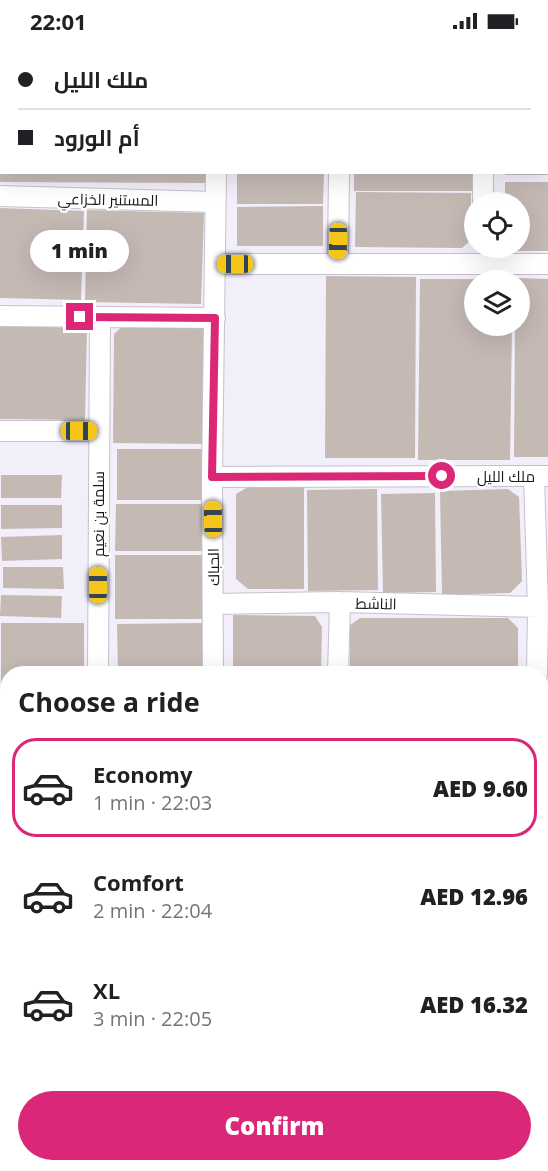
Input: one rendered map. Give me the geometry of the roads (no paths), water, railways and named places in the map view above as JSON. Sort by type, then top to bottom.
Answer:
[{"type":"street","name":"الحباك","points":[[213,666],[212,477],[216,174]]},
{"type":"street","points":[[338,263],[339,174]]},
{"type":"street","points":[[483,174],[483,192]]},
{"type":"street","name":"المستنير الخزاعي","points":[[0,196],[215,202]]},
{"type":"street","points":[[215,264],[338,263],[464,257]]},
{"type":"street","points":[[498,258],[548,264]]},
{"type":"street","points":[[0,316],[215,318]]},
{"type":"street","name":"سلمة بن نعيم","points":[[98,666],[100,318]]},
{"type":"street","points":[[0,431],[99,431]]},
{"type":"street","points":[[537,666],[541,476]]},
{"type":"street","name":"ملك الليل","points":[[212,477],[541,476]]},
{"type":"street","points":[[338,666],[339,602]]},
{"type":"street","name":"الناشط","points":[[214,604],[339,602],[538,607]]}]
